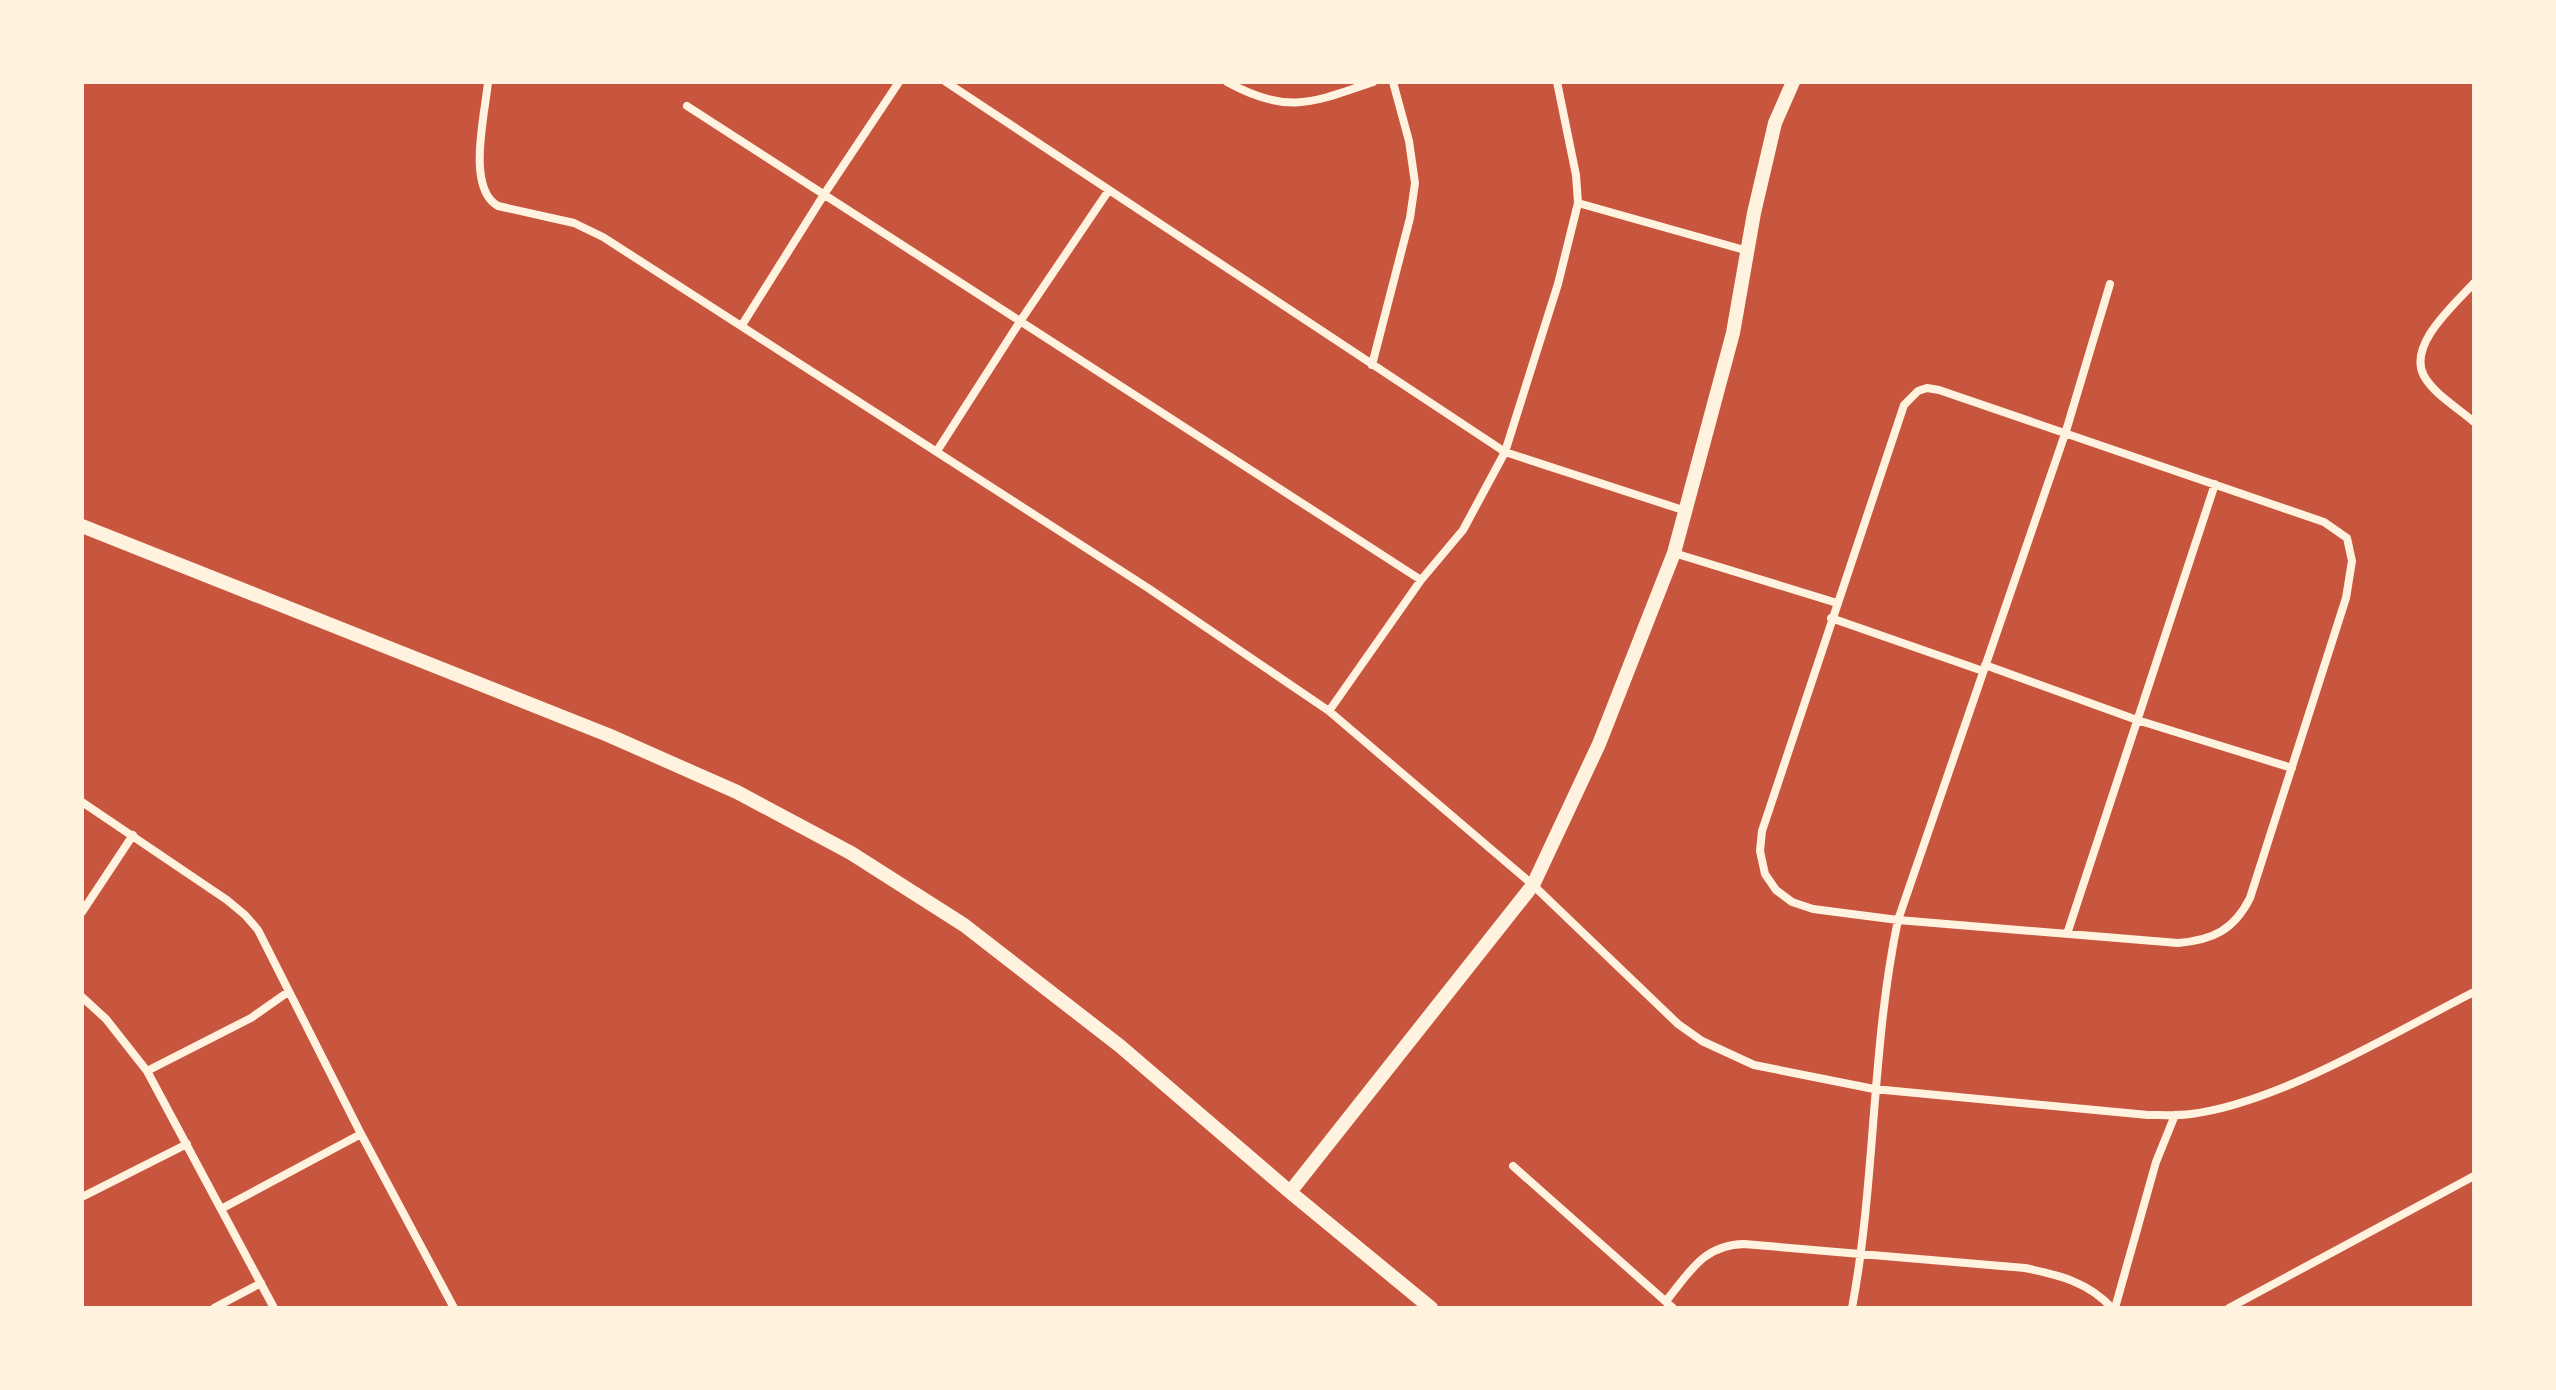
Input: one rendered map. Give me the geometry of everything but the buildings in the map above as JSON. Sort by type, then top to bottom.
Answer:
[{"type":"street","points":[[488,82],[479,176],[489,201],[498,206],[574,223],[603,237],[1148,588],[1329,711],[1533,885],[1678,1024],[1702,1041],[1754,1065],[1874,1089],[2175,1115],[2223,1107],[2272,1091],[2474,992]]},
{"type":"street","points":[[742,325],[899,82]]},
{"type":"street","points":[[946,82],[1505,452],[1686,511]]},
{"type":"street","points":[[1227,82],[1245,92],[1284,104],[1321,100],[1373,82]]},
{"type":"street","points":[[1372,365],[1410,218],[1415,183],[1409,141],[1393,82]]},
{"type":"street","points":[[1329,711],[1421,580],[1463,530],[1505,452],[1558,284],[1578,203],[1576,175],[1557,82]]},
{"type":"street","points":[[1290,1192],[1533,885],[1599,744],[1674,553],[1733,333],[1760,185],[1775,123],[1793,82]]},
{"type":"street","points":[[687,106],[1421,580]]},
{"type":"street","points":[[937,451],[1109,190]]},
{"type":"street","points":[[1578,203],[1748,251]]},
{"type":"street","points":[[2474,283],[2424,342],[2420,363],[2427,380],[2474,422]]},
{"type":"street","points":[[1852,1308],[1862,1253],[1874,1089],[1889,966],[1898,920],[2066,431],[2110,284]]},
{"type":"street","points":[[1927,388],[2066,431],[2324,522],[2347,538],[2351,548],[2351,579],[2346,598],[2250,898],[2234,924],[2223,933],[2196,942],[2178,943],[1898,920],[1813,909],[1792,902],[1776,890],[1765,874],[1760,851],[1762,831],[1904,405],[1918,391],[1927,388]]},
{"type":"street","points":[[2067,934],[2215,484]]},
{"type":"street","points":[[82,526],[608,735],[737,792],[851,853],[964,925],[1120,1046],[1431,1308]]},
{"type":"street","points":[[1674,553],[1837,603]]},
{"type":"street","points":[[1831,618],[2292,768]]},
{"type":"street","points":[[82,802],[245,915],[258,930],[361,1134],[454,1308]]},
{"type":"street","points":[[82,912],[133,835]]},
{"type":"street","points":[[147,1071],[251,1018],[288,992]]},
{"type":"street","points":[[82,997],[106,1019],[147,1071],[274,1308]]},
{"type":"street","points":[[1666,1301],[1699,1261],[1726,1245],[1862,1253],[2025,1268],[2064,1276],[2101,1296],[2113,1308],[2156,1162],[2175,1115]]},
{"type":"street","points":[[221,1209],[361,1134]]},
{"type":"street","points":[[82,1197],[187,1144]]},
{"type":"street","points":[[1513,1166],[1673,1308]]},
{"type":"street","points":[[2229,1308],[2474,1176]]},
{"type":"street","points":[[214,1308],[261,1283]]}]
